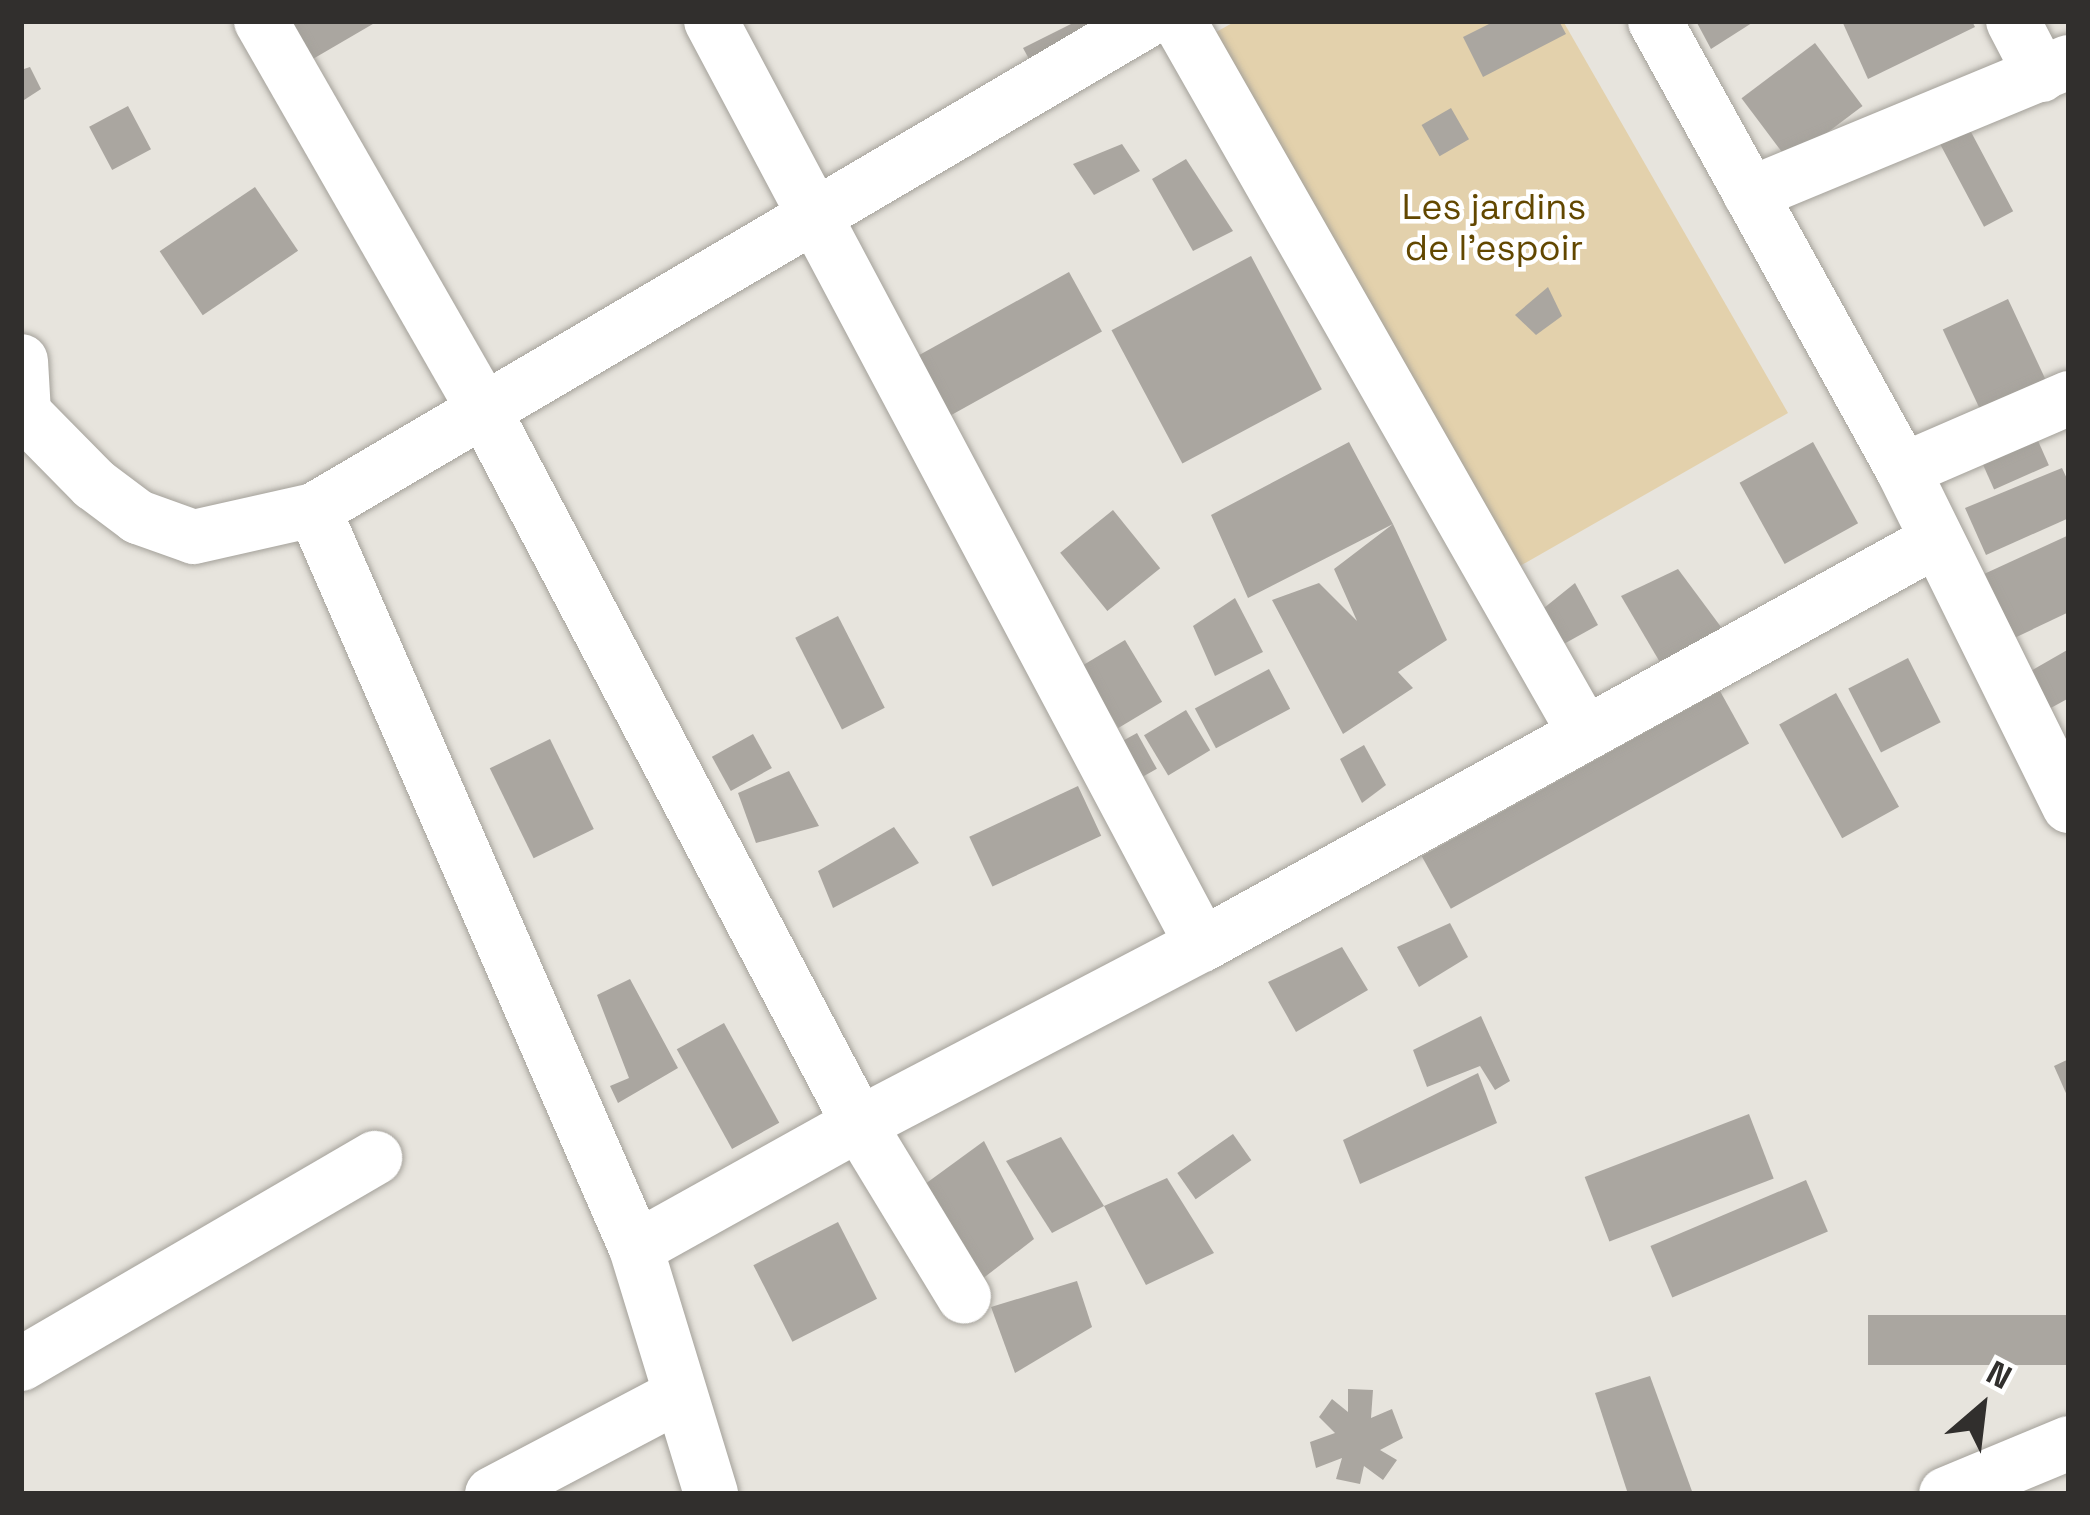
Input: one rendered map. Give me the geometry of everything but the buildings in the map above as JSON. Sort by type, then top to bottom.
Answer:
[{"type":"street","points":[[261,21],[484,412],[859,1124],[964,1297]]},
{"type":"street","points":[[711,21],[1202,945]]},
{"type":"street","points":[[22,396],[94,484],[138,517],[194,538],[314,510],[1146,21]]},
{"type":"street","points":[[1179,21],[1584,732]]},
{"type":"street","points":[[1655,21],[1903,470],[2065,791]]},
{"type":"street","points":[[1750,194],[2055,68],[2013,21]]},
{"type":"street","points":[[1903,470],[2069,398]]},
{"type":"street","points":[[314,510],[636,1248],[711,1494]]},
{"type":"street","points":[[636,1248],[859,1124],[1202,945],[1937,540]]},
{"type":"street","points":[[21,1364],[375,1158]]},
{"type":"street","points":[[492,1494],[678,1396]]},
{"type":"street","points":[[1946,1494],[2069,1443]]},
{"type":"green space","name":"Les jardins de l'espoir","points":[[1236,21],[1563,21],[1788,413],[1506,574],[1200,41]]}]
